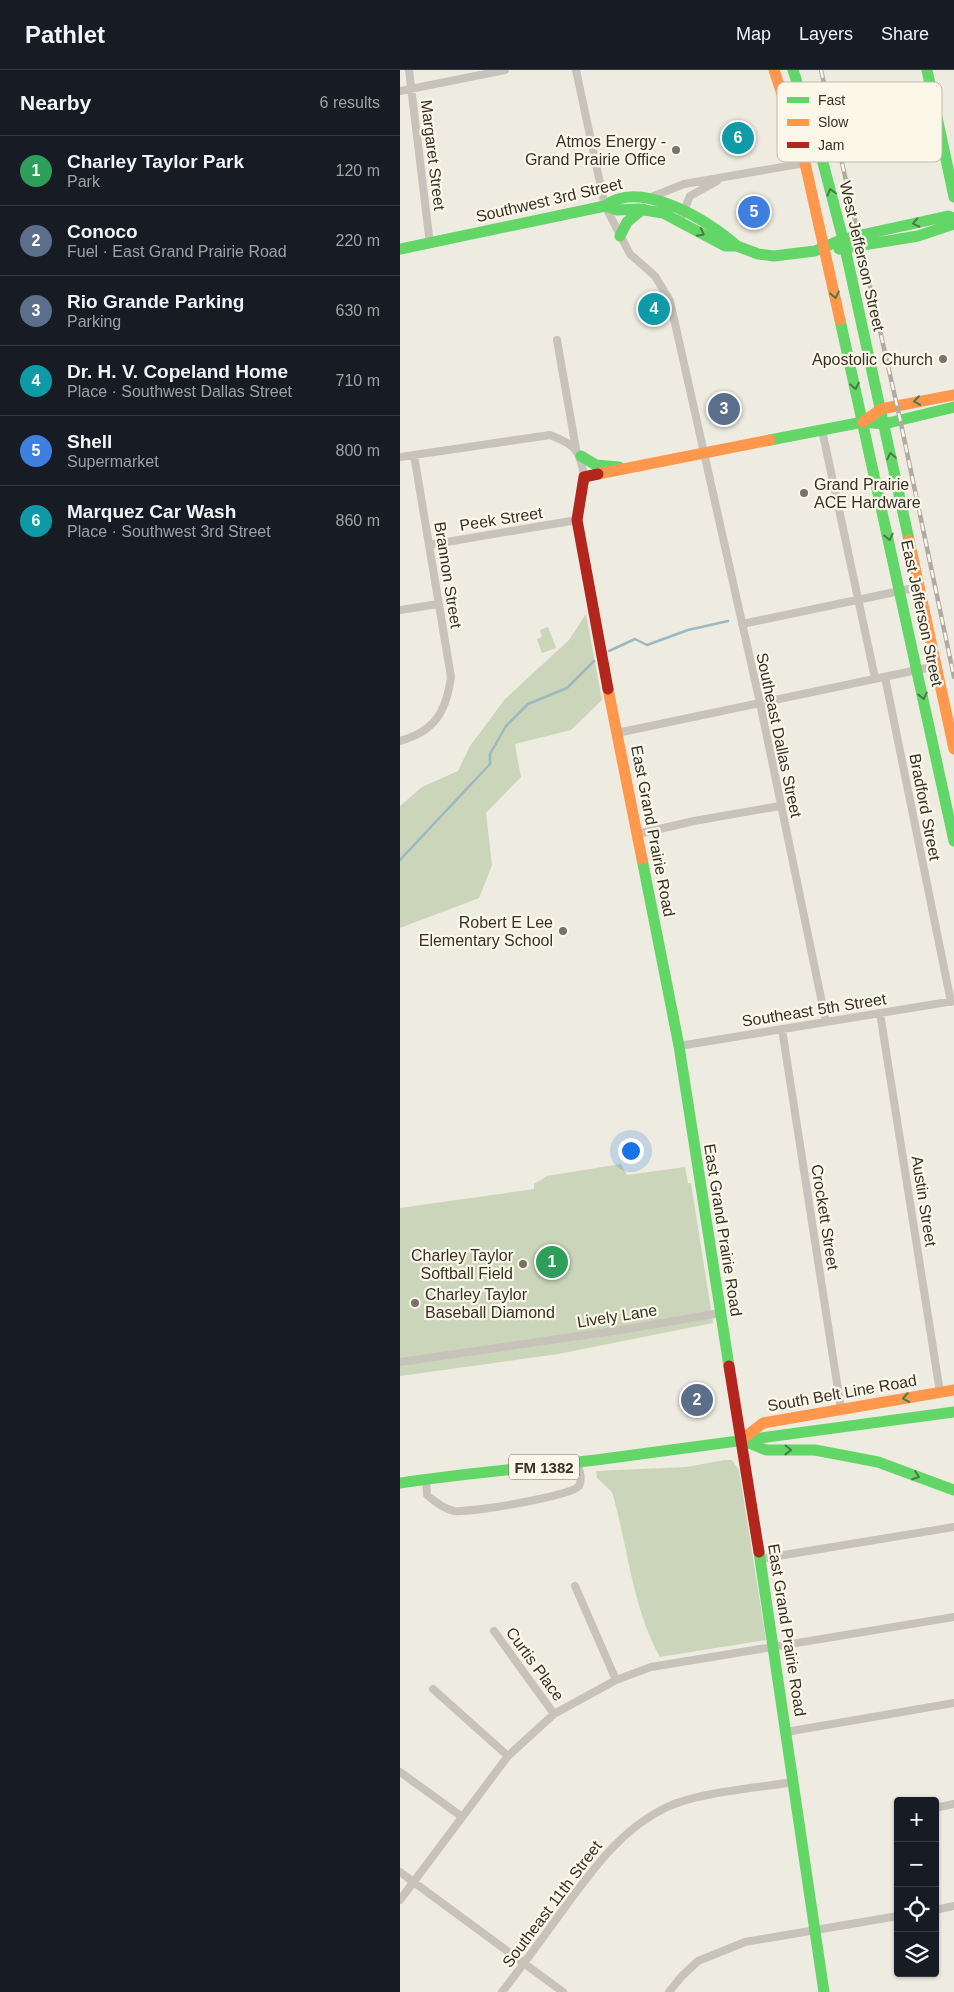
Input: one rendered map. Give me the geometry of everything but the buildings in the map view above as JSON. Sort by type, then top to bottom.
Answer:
[{"type":"street","name":"Margaret Street","points":[[409,70],[430,244]]},
{"type":"street","points":[[400,91],[505,70]]},
{"type":"street","name":"Southeast Dallas Street","points":[[576,70],[606,206],[630,254],[655,276],[670,301],[760,703],[826,1022]]},
{"type":"street","points":[[774,70],[778,82]]},
{"type":"street","name":"West Jefferson Street","points":[[793,70],[797,82]]},
{"type":"street","points":[[942,136],[954,197]]},
{"type":"street","name":"West Jefferson Street","points":[[823,162],[844,244],[884,424]]},
{"type":"street","points":[[805,164],[862,422]]},
{"type":"street","name":"Southwest 3rd Street","points":[[400,249],[606,206],[614,198],[649,198],[684,184],[805,164]]},
{"type":"street","name":"Southwest 3rd Street","points":[[690,196],[711,184],[733,175]]},
{"type":"street","points":[[679,222],[690,196],[689,190],[684,184]]},
{"type":"street","points":[[649,198],[684,211],[729,237],[737,246]]},
{"type":"street","points":[[606,206],[617,210],[643,209],[663,213],[725,246],[737,246],[758,254],[774,256],[796,255],[844,244],[950,228],[954,224]]},
{"type":"street","points":[[620,236],[627,222],[643,209]]},
{"type":"street","points":[[844,244],[948,216],[954,218]]},
{"type":"street","points":[[557,340],[584,477],[862,422],[884,424],[954,407]]},
{"type":"street","points":[[862,422],[881,409],[954,395]]},
{"type":"street","name":"East Jefferson Street","points":[[862,422],[929,722],[948,783],[954,841]]},
{"type":"street","name":"East Jefferson Street","points":[[884,424],[954,749]]},
{"type":"street","points":[[822,430],[876,678]]},
{"type":"street","points":[[400,457],[550,435],[568,442],[596,465],[625,469]]},
{"type":"street","name":"Brannon Street","points":[[400,741],[416,737],[431,726],[448,699],[451,677],[414,455]]},
{"type":"street","name":"East Grand Prairie Road","points":[[584,477],[577,520],[679,1046],[760,1559],[824,1992]]},
{"type":"street","name":"Peek Street","points":[[429,545],[577,520]]},
{"type":"street","points":[[742,624],[919,587]]},
{"type":"street","points":[[400,610],[438,604]]},
{"type":"street","points":[[617,733],[936,666]]},
{"type":"street","name":"Bradford Street","points":[[885,676],[952,1001]]},
{"type":"street","points":[[929,722],[948,718]]},
{"type":"street","points":[[638,834],[694,821],[780,806]]},
{"type":"street","name":"Southeast 5th Street","points":[[679,1046],[952,1001]]},
{"type":"street","name":"Austin Street","points":[[880,1013],[940,1392]]},
{"type":"street","name":"Crockett Street","points":[[782,1029],[841,1409]]},
{"type":"street","name":"Lively Lane","points":[[400,1362],[627,1330],[720,1313]]},
{"type":"street","name":"South Belt Line Road","points":[[741,1440],[763,1423],[954,1390]]},
{"type":"street","name":"South Belt Line Road","points":[[400,1483],[577,1463],[741,1440],[822,1432],[954,1412]]},
{"type":"street","points":[[741,1440],[766,1450],[815,1450],[878,1462],[954,1490]]},
{"type":"street","points":[[426,1479],[428,1495],[435,1502],[456,1511],[553,1498],[569,1493],[579,1486],[581,1480],[577,1463]]},
{"type":"street","points":[[760,1559],[954,1527]]},
{"type":"street","points":[[575,1586],[616,1680]]},
{"type":"street","points":[[400,1900],[461,1816],[508,1756],[554,1714],[616,1680],[651,1667],[954,1616]]},
{"type":"street","name":"Curtis Place","points":[[494,1631],[554,1714]]},
{"type":"street","points":[[433,1689],[508,1756]]},
{"type":"street","points":[[786,1732],[954,1703]]},
{"type":"street","points":[[400,1772],[461,1816]]},
{"type":"street","name":"Southeast 11th Street","points":[[502,1992],[593,1869],[618,1840],[642,1821],[668,1806],[711,1794],[793,1782]]},
{"type":"street","points":[[939,1807],[954,1804]]},
{"type":"street","points":[[400,1872],[562,1992]]},
{"type":"street","points":[[939,1909],[954,1906]]},
{"type":"street","points":[[669,1992],[698,1961],[745,1942],[894,1917]]},
{"type":"green space","points":[[586,614],[602,700],[571,730],[515,744],[521,777],[486,813],[492,865],[479,898],[400,928],[400,806],[422,787],[458,771],[470,746],[505,699],[569,640]]},
{"type":"green space","points":[[548,627],[556,648],[542,653],[537,639],[542,637],[540,630]]},
{"type":"green space","points":[[621,1164],[627,1175],[685,1167],[688,1183],[691,1183],[713,1323],[558,1354],[400,1376],[400,1208],[534,1189],[534,1184],[547,1176]]},
{"type":"green space","points":[[732,1460],[739,1470],[766,1640],[660,1657],[643,1618],[612,1492],[597,1478],[596,1471],[686,1467]]},
{"type":"waterway","points":[[609,651],[635,639],[647,645],[688,630],[728,621]]},
{"type":"waterway","points":[[400,860],[490,764],[490,754],[506,726],[528,704],[567,688],[594,661]]},
{"type":"railway","points":[[821,70],[824,82]]},
{"type":"railway","points":[[842,162],[900,419],[954,677]]},
{"type":"traffic: fast","points":[[793,70],[797,82]]},
{"type":"traffic: fast","points":[[927,70],[930,82]]},
{"type":"traffic: fast","points":[[942,141],[954,197]]},
{"type":"traffic: fast","points":[[823,162],[843,239],[909,540]]},
{"type":"traffic: fast","points":[[400,249],[605,206],[619,199],[636,197],[674,206],[710,225],[737,246]]},
{"type":"traffic: fast","points":[[605,206],[617,210],[638,209],[663,213],[725,246],[737,246],[758,254],[774,256],[815,251],[843,239],[948,216],[954,218]]},
{"type":"traffic: fast","points":[[620,236],[627,222],[643,209]]},
{"type":"traffic: fast","points":[[839,249],[918,236],[954,224]]},
{"type":"traffic: fast","points":[[840,320],[954,841]]},
{"type":"traffic: fast","points":[[770,440],[863,422],[884,424],[954,407]]},
{"type":"traffic: fast","points":[[581,456],[596,465],[619,467]]},
{"type":"traffic: fast","points":[[642,859],[679,1046],[729,1366]]},
{"type":"traffic: fast","points":[[400,1483],[571,1463],[954,1412]]},
{"type":"traffic: fast","points":[[741,1440],[766,1450],[815,1450],[878,1462],[954,1490]]},
{"type":"traffic: fast","points":[[759,1552],[824,1992]]},
{"type":"traffic: slow","points":[[774,70],[778,82]]},
{"type":"traffic: slow","points":[[805,162],[840,320]]},
{"type":"traffic: slow","points":[[863,422],[881,409],[954,395]]},
{"type":"traffic: slow","points":[[598,474],[770,440]]},
{"type":"traffic: slow","points":[[909,540],[954,749]]},
{"type":"traffic: slow","points":[[608,689],[642,859]]},
{"type":"traffic: slow","points":[[741,1440],[763,1423],[954,1390]]},
{"type":"traffic: jam","points":[[598,474],[584,477],[577,520],[608,689]]},
{"type":"traffic: jam","points":[[729,1366],[759,1552]]},
{"type":"place","name":"Marquez Car Wash","points":[[738,138]]},
{"type":"place","name":"Atmos Energy - Grand Prairie Office","points":[[676,150]]},
{"type":"place","name":"Shell","points":[[754,212]]},
{"type":"place","name":"Dr. H. V. Copeland Home","points":[[654,309]]},
{"type":"place","name":"Apostolic Church","points":[[943,359]]},
{"type":"place","name":"Rio Grande Parking","points":[[724,409]]},
{"type":"place","name":"Grand Prairie ACE Hardware","points":[[804,493]]},
{"type":"place","name":"Robert E Lee Elementary School","points":[[563,931]]},
{"type":"place","name":"Charley Taylor Park","points":[[552,1262]]},
{"type":"place","name":"Charley Taylor Softball Field","points":[[523,1264]]},
{"type":"place","name":"Charley Taylor Baseball Diamond","points":[[415,1303]]},
{"type":"place","name":"Conoco","points":[[697,1400]]}]
